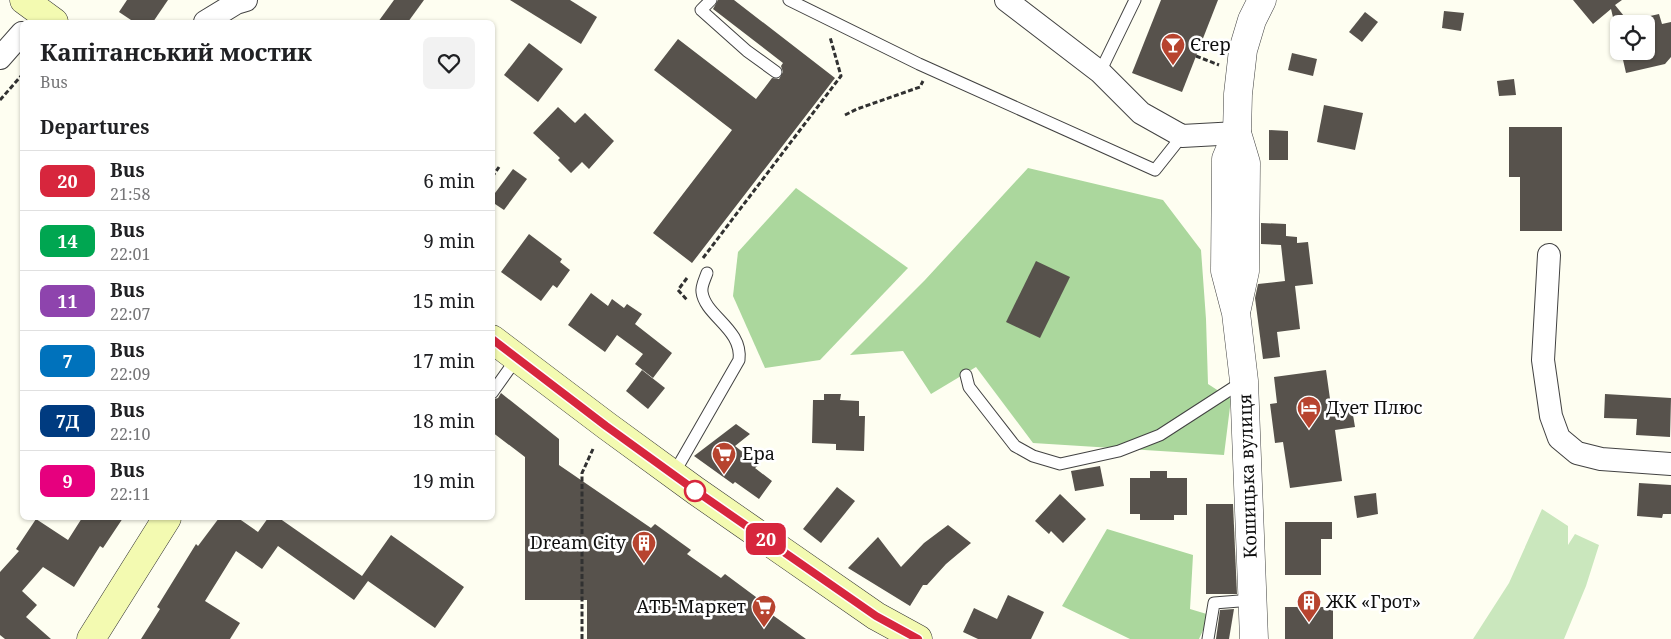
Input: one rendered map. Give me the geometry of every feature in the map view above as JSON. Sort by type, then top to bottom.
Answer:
[{"type":"main road","points":[[495,342],[673,475],[876,616],[918,639]]},
{"type":"main road","points":[[92,639],[166,520]]},
{"type":"street","points":[[208,20],[246,0]]},
{"type":"street","points":[[1006,0],[1100,72],[1141,113],[1182,136],[1237,133]]},
{"type":"street","name":"Кошицька вулиця","points":[[1254,639],[1244,381],[1236,313],[1225,271],[1226,159],[1237,133],[1238,94],[1243,50],[1252,20],[1262,0]]},
{"type":"street","points":[[0,58],[20,35]]},
{"type":"street","points":[[1549,255],[1543,360],[1551,416],[1559,438],[1577,453],[1600,459],[1671,464]]},
{"type":"lane","points":[[710,0],[700,10],[747,51],[776,72]]},
{"type":"lane","points":[[789,0],[929,69],[1155,170],[1182,136]]},
{"type":"lane","points":[[1100,72],[1135,0]]},
{"type":"lane","points":[[673,475],[739,360],[740,352],[736,340],[704,300],[702,290],[708,273]]},
{"type":"lane","points":[[495,389],[517,358]]},
{"type":"lane","points":[[966,375],[969,387],[1015,446],[1033,456],[1060,464],[1118,451],[1160,435],[1244,381]]},
{"type":"lane","points":[[1208,639],[1214,603],[1252,600]]},
{"type":"path","points":[[702,259],[841,76],[825,17]]},
{"type":"path","points":[[845,115],[920,87],[929,69]]},
{"type":"path","points":[[0,100],[20,77]]},
{"type":"path","points":[[495,172],[499,166]]},
{"type":"path","points":[[690,275],[678,290],[691,305]]},
{"type":"path","points":[[582,639],[582,473],[593,449]]},
{"type":"green space","points":[[1028,168],[1163,200],[1201,250],[1208,384],[1231,399],[1224,455],[1033,443],[976,367],[931,394],[903,351],[850,355],[925,280]]},
{"type":"green space","points":[[796,188],[908,268],[820,360],[765,368],[733,296],[738,252]]},
{"type":"green space","points":[[1542,509],[1568,526],[1568,545],[1575,534],[1599,545],[1586,586],[1564,639],[1473,639],[1509,583]]},
{"type":"green space","points":[[1107,529],[1193,555],[1190,609],[1210,615],[1199,639],[1130,639],[1062,606]]},
{"type":"building","points":[[127,0],[168,0],[154,20],[131,20],[119,12]]},
{"type":"building","points":[[394,0],[424,0],[409,20],[379,20]]},
{"type":"building","points":[[510,0],[570,0],[597,17],[581,44]]},
{"type":"building","points":[[718,0],[734,0],[835,78],[692,263],[653,233],[732,130],[654,70],[678,39],[756,99],[772,78],[779,79],[783,72],[781,66],[783,63],[713,9]]},
{"type":"building","points":[[1161,0],[1218,0],[1182,92],[1132,73]]},
{"type":"building","points":[[1573,0],[1622,0],[1615,5],[1623,15],[1612,15],[1611,9],[1593,24]]},
{"type":"building","points":[[1444,11],[1464,13],[1461,31],[1442,28]]},
{"type":"building","points":[[1365,12],[1378,22],[1362,42],[1349,32]]},
{"type":"building","points":[[1659,14],[1662,24],[1671,22],[1671,57],[1665,64],[1626,73],[1623,60],[1655,60],[1655,15]]},
{"type":"building","points":[[529,43],[563,69],[538,102],[504,75]]},
{"type":"building","points":[[1292,53],[1317,59],[1313,76],[1288,70]]},
{"type":"building","points":[[1514,79],[1516,95],[1499,96],[1497,81]]},
{"type":"building","points":[[1324,105],[1363,113],[1355,150],[1317,142]]},
{"type":"building","points":[[558,107],[575,123],[585,113],[614,141],[589,169],[582,162],[571,173],[558,160],[560,158],[533,133]]},
{"type":"building","points":[[1509,127],[1562,127],[1562,231],[1520,231],[1520,177],[1509,177]]},
{"type":"building","points":[[1269,130],[1288,131],[1288,160],[1269,160]]},
{"type":"building","points":[[513,169],[527,179],[504,210],[495,204],[495,193]]},
{"type":"building","points":[[1261,223],[1286,224],[1286,236],[1297,237],[1297,243],[1308,242],[1313,284],[1295,286],[1300,329],[1277,332],[1280,357],[1263,359],[1255,298],[1258,284],[1285,281],[1281,245],[1261,244]]},
{"type":"building","points":[[529,234],[562,259],[560,262],[570,270],[557,288],[553,285],[541,301],[501,272]]},
{"type":"building","points":[[1036,261],[1070,277],[1040,338],[1006,322]]},
{"type":"building","points":[[591,293],[608,306],[612,299],[624,308],[627,304],[642,314],[635,324],[672,353],[653,378],[635,364],[643,354],[617,335],[605,352],[568,325]]},
{"type":"building","points":[[642,370],[665,388],[648,409],[626,391]]},
{"type":"building","name":"Дует Плюс","points":[[1326,370],[1331,406],[1351,403],[1355,427],[1335,430],[1342,481],[1290,488],[1283,442],[1275,443],[1270,404],[1277,403],[1274,377]]},
{"type":"building","name":"Dream City","points":[[501,393],[559,439],[559,465],[651,528],[655,524],[691,550],[687,554],[721,578],[725,574],[760,600],[757,604],[806,639],[587,639],[587,600],[525,600],[525,457],[495,434],[495,399]]},
{"type":"building","points":[[824,394],[841,394],[840,400],[859,401],[859,416],[865,416],[864,451],[836,450],[836,444],[812,443],[813,400],[824,400]]},
{"type":"building","points":[[1605,394],[1671,398],[1670,437],[1636,435],[1637,419],[1604,418]]},
{"type":"building","points":[[736,424],[750,434],[735,446],[759,465],[755,468],[772,481],[759,499],[735,482],[733,484],[694,456]]},
{"type":"building","points":[[1100,466],[1104,486],[1075,491],[1071,471]]},
{"type":"building","points":[[1150,471],[1167,471],[1167,478],[1187,478],[1187,515],[1174,515],[1174,520],[1140,520],[1140,514],[1130,514],[1130,478],[1150,478]]},
{"type":"building","points":[[1639,483],[1671,485],[1671,514],[1663,514],[1662,518],[1637,516]]},
{"type":"building","points":[[837,487],[855,501],[821,543],[803,529]]},
{"type":"building","points":[[1376,493],[1378,514],[1357,518],[1354,496]]},
{"type":"building","points":[[1060,494],[1086,519],[1063,543],[1051,531],[1049,534],[1035,521]]},
{"type":"building","points":[[1206,504],[1233,504],[1237,594],[1206,594]]},
{"type":"building","points":[[35,520],[68,540],[81,520],[122,520],[103,548],[100,546],[74,587],[43,567],[22,591],[37,605],[26,617],[51,639],[5,639],[0,635],[0,572],[19,551],[16,549]]},
{"type":"building","points":[[218,520],[241,520],[258,532],[267,520],[282,520],[362,576],[391,535],[464,587],[435,628],[368,581],[354,600],[278,546],[262,569],[236,551],[205,601],[240,623],[230,639],[141,639],[160,609],[157,607],[196,544],[198,546]]},
{"type":"building","points":[[1285,522],[1332,522],[1332,539],[1321,539],[1321,575],[1285,575]]},
{"type":"building","points":[[948,525],[971,543],[946,564],[927,585],[923,585],[910,606],[848,568],[878,537],[901,567],[924,543]]},
{"type":"building","points":[[1008,595],[1044,612],[1031,639],[978,639],[963,632],[974,608],[997,619]]},
{"type":"building","name":"ЖК «Грот»","points":[[1285,607],[1333,607],[1333,639],[1285,639]]},
{"type":"building","points":[[1234,609],[1229,639],[1216,639],[1220,610]]},
{"type":"bus line","name":"20","points":[[495,341],[606,426],[696,491],[876,616],[918,639]]},
{"type":"place","name":"Єгер","points":[[1173,66]]},
{"type":"place","name":"Дует Плюс","points":[[1309,429]]},
{"type":"place","name":"Ера","points":[[724,475]]},
{"type":"place","name":"Dream City","points":[[644,564]]},
{"type":"place","name":"ЖК «Грот»","points":[[1309,623]]},
{"type":"place","name":"АТБ-Маркет","points":[[764,628]]}]
